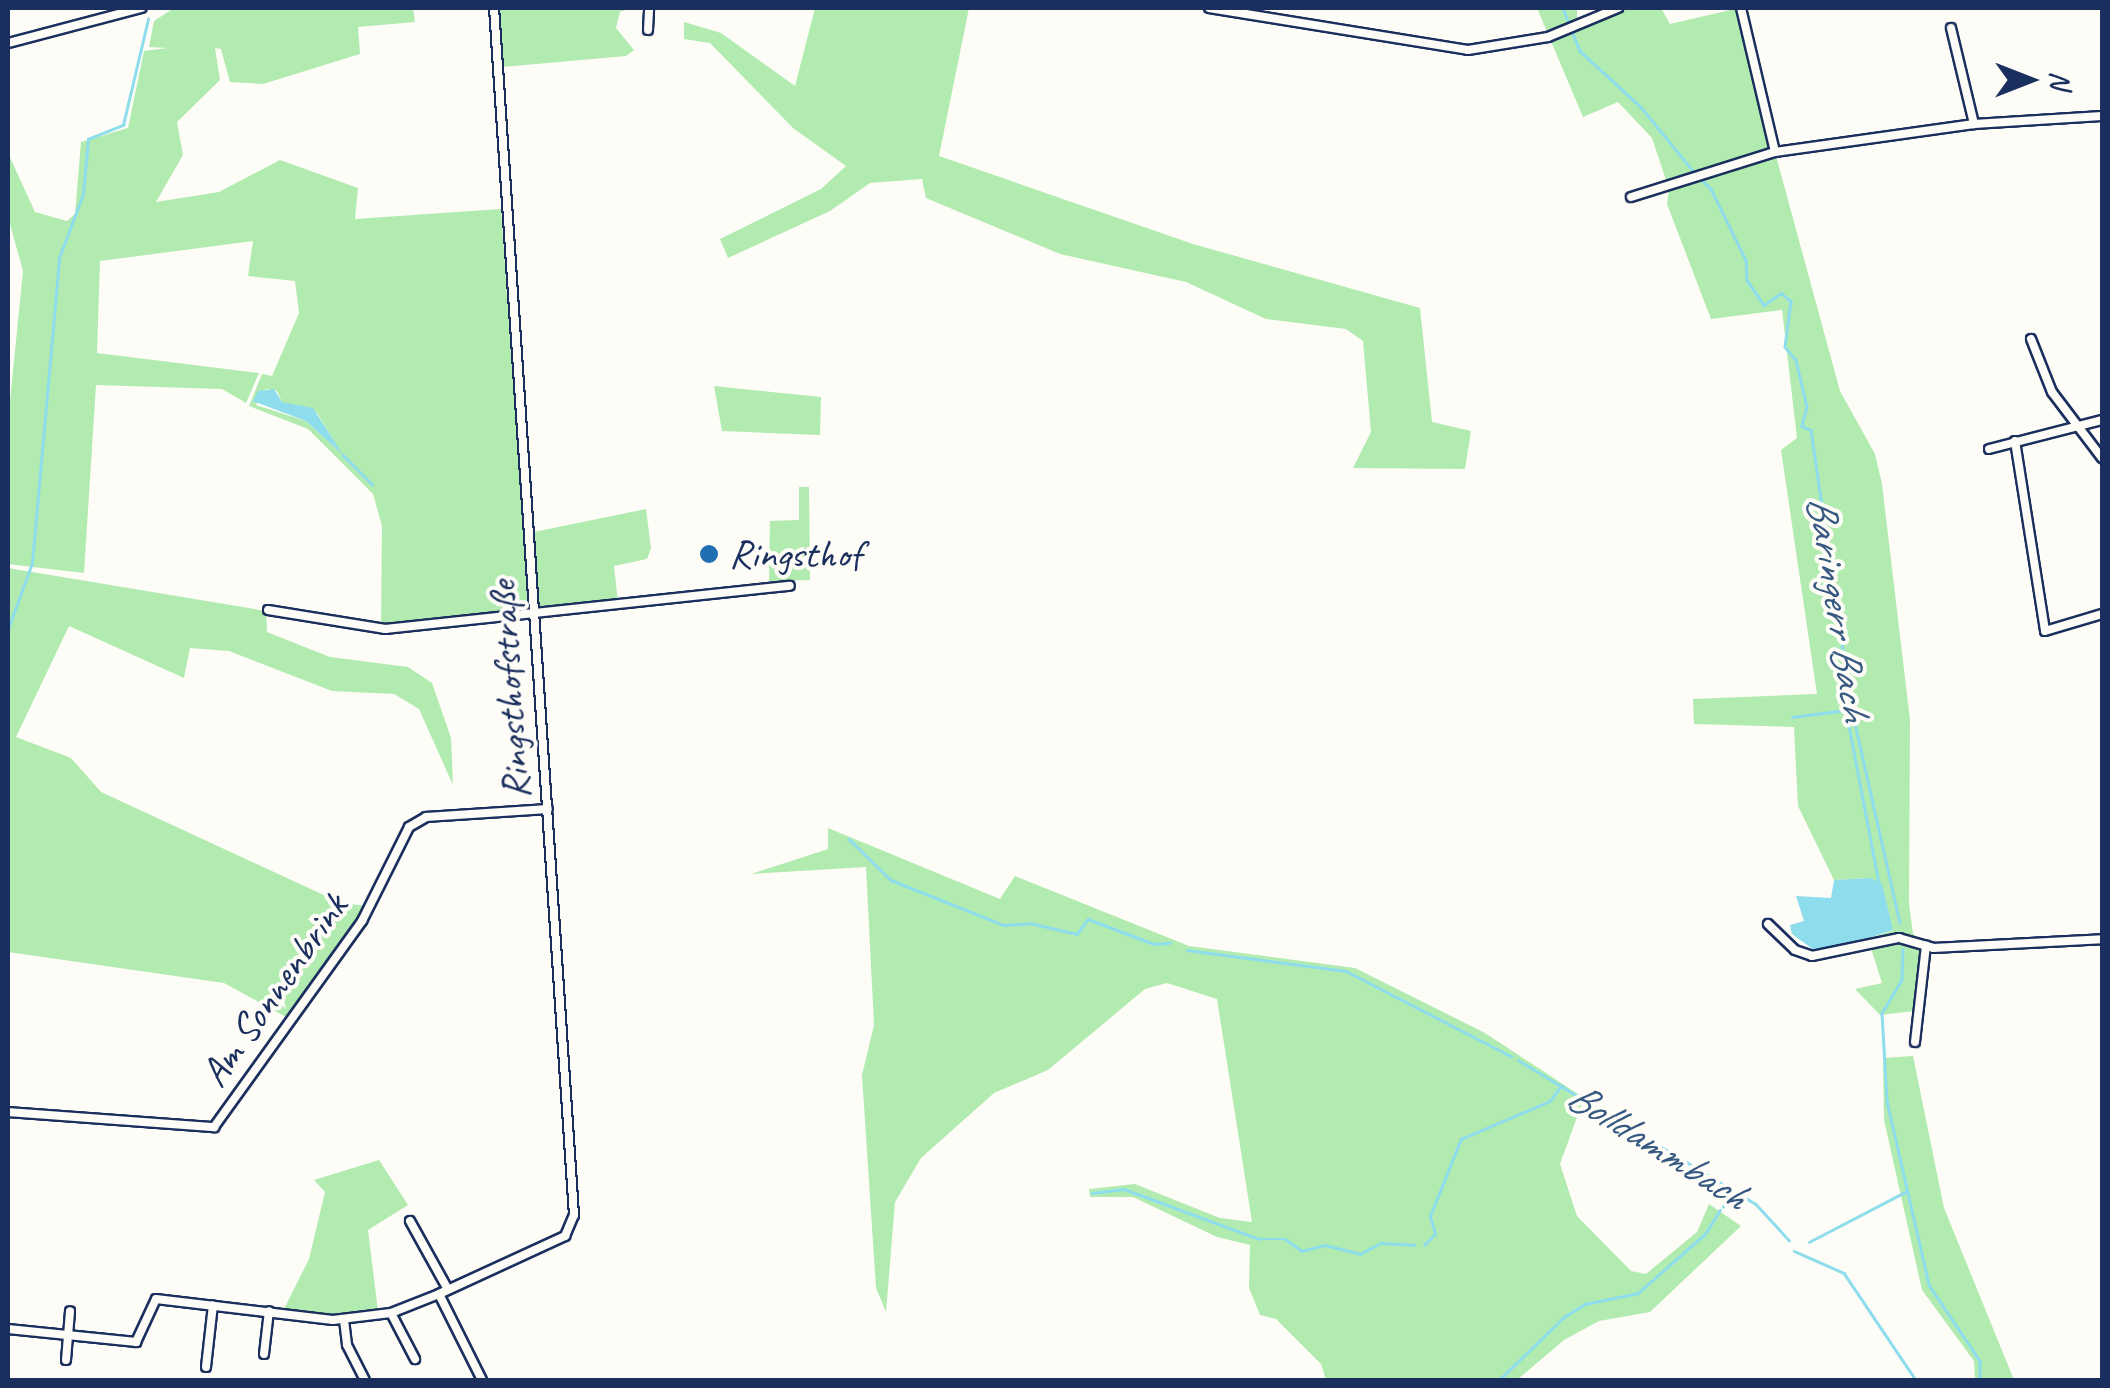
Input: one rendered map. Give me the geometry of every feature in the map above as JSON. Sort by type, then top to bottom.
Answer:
[{"type":"street","points":[[8,44],[141,8]]},
{"type":"street","name":"Ringsthofstraße","points":[[438,1294],[446,1286],[565,1236],[574,1224],[494,8]]},
{"type":"street","points":[[648,8],[648,30]]},
{"type":"street","points":[[1209,8],[1468,50],[1516,45],[1618,8]]},
{"type":"street","points":[[1741,8],[1775,152]]},
{"type":"street","points":[[1951,28],[1974,124]]},
{"type":"street","points":[[1630,196],[1775,152],[1974,124],[2102,116]]},
{"type":"street","points":[[2032,339],[2052,392],[2102,458]]},
{"type":"street","points":[[1988,449],[2102,420]]},
{"type":"street","points":[[2015,442],[2044,632],[2102,614]]},
{"type":"street","points":[[268,610],[385,629],[790,586]]},
{"type":"street","name":"Am Sonnenbrink","points":[[8,1112],[208,1129],[362,921],[409,827],[426,817],[548,809]]},
{"type":"street","points":[[1768,924],[1795,950],[1828,956],[1906,938],[1926,946],[2102,939]]},
{"type":"street","points":[[1914,1042],[1926,946]]},
{"type":"street","points":[[410,1220],[446,1286]]},
{"type":"street","points":[[8,1329],[136,1342],[156,1299],[344,1320],[391,1313],[438,1294],[482,1380]]},
{"type":"street","points":[[206,1368],[213,1304]]},
{"type":"street","points":[[264,1354],[268,1311]]},
{"type":"street","points":[[66,1360],[70,1312]]},
{"type":"street","points":[[391,1313],[415,1360]]},
{"type":"street","points":[[344,1320],[347,1345],[364,1380]]},
{"type":"green space","points":[[174,8],[413,8],[415,22],[358,27],[360,54],[263,84],[230,82],[221,49],[215,48],[220,80],[177,122],[183,155],[156,202],[219,192],[280,160],[358,188],[355,219],[501,209],[529,610],[381,625],[382,526],[373,494],[308,429],[249,406],[262,374],[272,376],[299,313],[295,281],[248,276],[253,241],[100,261],[97,353],[259,373],[246,403],[222,389],[96,385],[84,573],[8,564],[8,421],[23,271],[8,217],[8,153],[35,212],[67,221],[75,214],[81,142],[128,128],[144,51],[167,48],[149,47],[154,21]],"holes":[[[266,389],[277,391],[282,402],[317,413],[341,453],[306,421],[256,405]]]},
{"type":"green space","points":[[497,8],[632,8],[620,12],[616,28],[634,50],[626,56],[502,67]]},
{"type":"green space","points":[[815,8],[969,8],[939,156],[1193,244],[1420,308],[1432,422],[1471,431],[1465,469],[1353,468],[1371,432],[1363,341],[1346,329],[1266,319],[1186,282],[1060,254],[926,198],[922,179],[870,183],[830,211],[728,258],[720,239],[821,189],[846,166],[793,128],[710,43],[684,39],[684,22],[721,33],[795,86]]},
{"type":"green space","points":[[1537,8],[1585,8],[1577,9],[1577,31],[1631,8],[1661,8],[1670,24],[1739,8],[1770,154],[1739,164],[1776,156],[1840,391],[1875,454],[1882,484],[1910,720],[1909,903],[1913,934],[1922,942],[1914,1011],[1880,1015],[1855,989],[1882,983],[1868,939],[1893,930],[1871,878],[1834,880],[1798,806],[1794,727],[1694,724],[1693,699],[1817,694],[1781,450],[1797,438],[1782,310],[1711,319],[1667,204],[1669,189],[1652,138],[1618,102],[1583,117]]},
{"type":"green space","points":[[714,386],[821,397],[820,435],[722,431]]},
{"type":"green space","points":[[799,487],[809,487],[810,580],[769,581],[770,521],[799,520]]},
{"type":"green space","points":[[646,509],[651,548],[647,559],[614,566],[618,602],[539,608],[534,532]]},
{"type":"green space","points":[[8,568],[266,611],[267,632],[330,657],[408,667],[432,683],[451,738],[453,785],[419,709],[394,694],[332,691],[229,651],[190,648],[184,678],[69,626],[16,737],[71,758],[101,792],[341,903],[368,906],[288,1018],[224,983],[8,952]]},
{"type":"green space","points":[[828,828],[1000,899],[1015,876],[1189,946],[1355,968],[1485,1033],[1584,1098],[1560,1164],[1577,1216],[1631,1271],[1646,1274],[1697,1232],[1709,1204],[1741,1226],[1650,1312],[1599,1321],[1564,1340],[1517,1380],[1326,1380],[1321,1364],[1276,1319],[1260,1315],[1249,1288],[1250,1245],[1217,1237],[1133,1197],[1090,1197],[1089,1189],[1135,1184],[1220,1218],[1252,1222],[1217,999],[1167,983],[1145,989],[1048,1070],[994,1093],[921,1158],[895,1202],[886,1312],[876,1288],[862,1075],[874,1025],[866,867],[751,874],[828,849]]},
{"type":"green space","points":[[1913,1056],[1944,1208],[2014,1380],[1975,1380],[1974,1361],[1922,1290],[1884,1120],[1883,1058]]},
{"type":"green space","points":[[379,1160],[408,1205],[368,1230],[378,1311],[331,1317],[284,1309],[309,1259],[325,1192],[314,1180]]},
{"type":"water","points":[[274,389],[282,402],[313,408],[343,455],[306,421],[253,401],[258,391]]},
{"type":"water","points":[[1871,878],[1882,884],[1893,930],[1832,950],[1814,950],[1792,934],[1790,925],[1804,921],[1796,896],[1831,898],[1834,880]]},
{"type":"waterway","points":[[1563,8],[1580,51],[1641,107],[1694,172]]},
{"type":"waterway","points":[[8,629],[32,563],[59,258],[83,194],[88,139],[123,125],[148,19]]},
{"type":"waterway","name":"Baringerr Bach","points":[[1700,178],[1711,189],[1746,260],[1747,280],[1764,305],[1781,293],[1791,301],[1785,347],[1796,360],[1807,407],[1802,426],[1811,430],[1852,710],[1900,923]]},
{"type":"waterway","points":[[343,455],[373,485]]},
{"type":"waterway","points":[[1792,717],[1846,710],[1879,883]]},
{"type":"waterway","name":"Bolldammbach","points":[[849,839],[891,880],[1004,925],[1030,923],[1077,934],[1088,919],[1154,944],[1170,943]]},
{"type":"waterway","points":[[1903,949],[1902,980],[1882,1013],[1887,1101],[1929,1285],[1980,1361],[1980,1380]]},
{"type":"waterway","name":"Bolldammbach","points":[[1187,950],[1346,971],[1511,1056]]},
{"type":"waterway","name":"Bolldammbach","points":[[1518,1060],[1756,1204],[1789,1240]]},
{"type":"waterway","points":[[1424,1245],[1435,1234],[1430,1216],[1461,1139],[1550,1101],[1561,1086]]},
{"type":"waterway","points":[[1092,1193],[1124,1189],[1259,1239],[1285,1239],[1302,1251],[1325,1245],[1360,1254],[1381,1243],[1414,1245]]},
{"type":"waterway","points":[[1723,1207],[1732,1190]]},
{"type":"waterway","name":"Bolldammbach","points":[[1809,1242],[1905,1192]]},
{"type":"waterway","points":[[1499,1380],[1564,1317],[1585,1304],[1638,1293],[1705,1234],[1720,1210]]},
{"type":"waterway","name":"Bolldammbach","points":[[1794,1251],[1844,1273],[1916,1380]]},
{"type":"place","name":"Ringsthof","points":[[709,554]]}]
